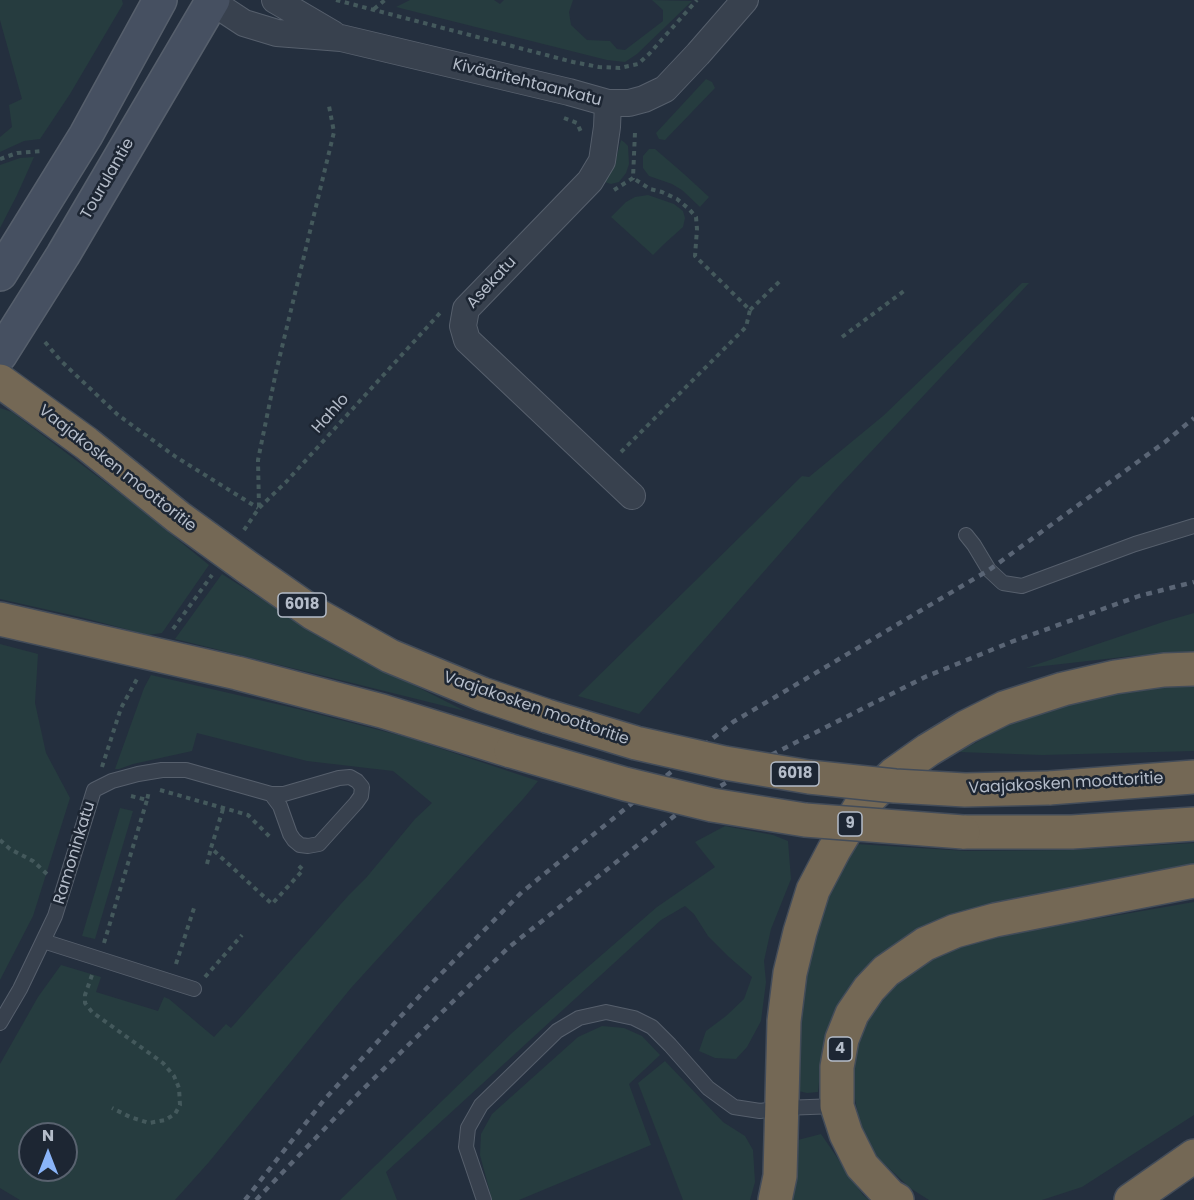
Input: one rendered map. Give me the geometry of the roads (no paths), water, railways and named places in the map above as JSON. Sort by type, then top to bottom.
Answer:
[{"type":"highway","name":"Vaajakosken moottoritie","points":[[0,381],[86,443],[178,517],[313,613],[390,656],[482,694],[547,716],[636,743],[725,763],[808,777],[896,786],[965,790],[1049,789],[1194,777]]},
{"type":"highway","points":[[0,619],[237,673],[382,711],[625,784],[711,805],[805,820],[963,832],[1072,832],[1194,824]]},
{"type":"highway","name":"9","points":[[775,1200],[780,1176],[784,1021],[790,973],[813,890],[860,807],[894,774],[920,756],[966,727],[1004,708],[1063,689],[1115,676],[1194,669]]},
{"type":"highway","name":"4","points":[[897,1200],[890,1196],[862,1166],[846,1134],[837,1106],[837,1067],[842,1038],[852,1014],[869,989],[886,971],[925,944],[955,931],[995,920],[1194,881]]},
{"type":"highway","points":[[1131,1200],[1194,1156]]},
{"type":"main road","points":[[0,274],[86,135],[160,0]]},
{"type":"main road","name":"Tourulantie","points":[[0,356],[63,255],[211,1]]},
{"type":"street","name":"Kivääritehtaankatu","points":[[275,0],[341,38]]},
{"type":"street","name":"Kivääritehtaankatu","points":[[211,1],[244,23],[277,33],[341,38],[608,103],[637,101],[665,89],[745,0]]},
{"type":"street","name":"Asekatu","points":[[608,103],[602,161],[590,181],[466,309],[463,326],[467,340],[632,496]]},
{"type":"lane","points":[[966,535],[989,570],[1003,583],[1022,586],[1136,544],[1194,526]]},
{"type":"lane","name":"Ramoninkatu","points":[[0,1023],[20,989],[55,916],[94,790],[112,781],[130,776],[174,769],[186,770],[271,794]]},
{"type":"lane","points":[[350,777],[362,787],[361,796],[356,803],[319,844],[308,846],[300,845],[294,840],[280,806],[271,794],[284,794],[350,777]]},
{"type":"lane","points":[[43,941],[194,989]]},
{"type":"lane","points":[[484,1200],[466,1146],[468,1128],[481,1105],[557,1031],[579,1018],[606,1012],[634,1018],[652,1028],[708,1088],[734,1107],[760,1110],[837,1106]]},
{"type":"railway","points":[[245,1200],[324,1100],[425,990],[522,892],[733,722],[989,570],[1165,442],[1194,418]]},
{"type":"railway","points":[[256,1200],[360,1092],[508,948],[683,809],[773,754],[925,677],[1011,642],[1139,596],[1194,582]]}]
